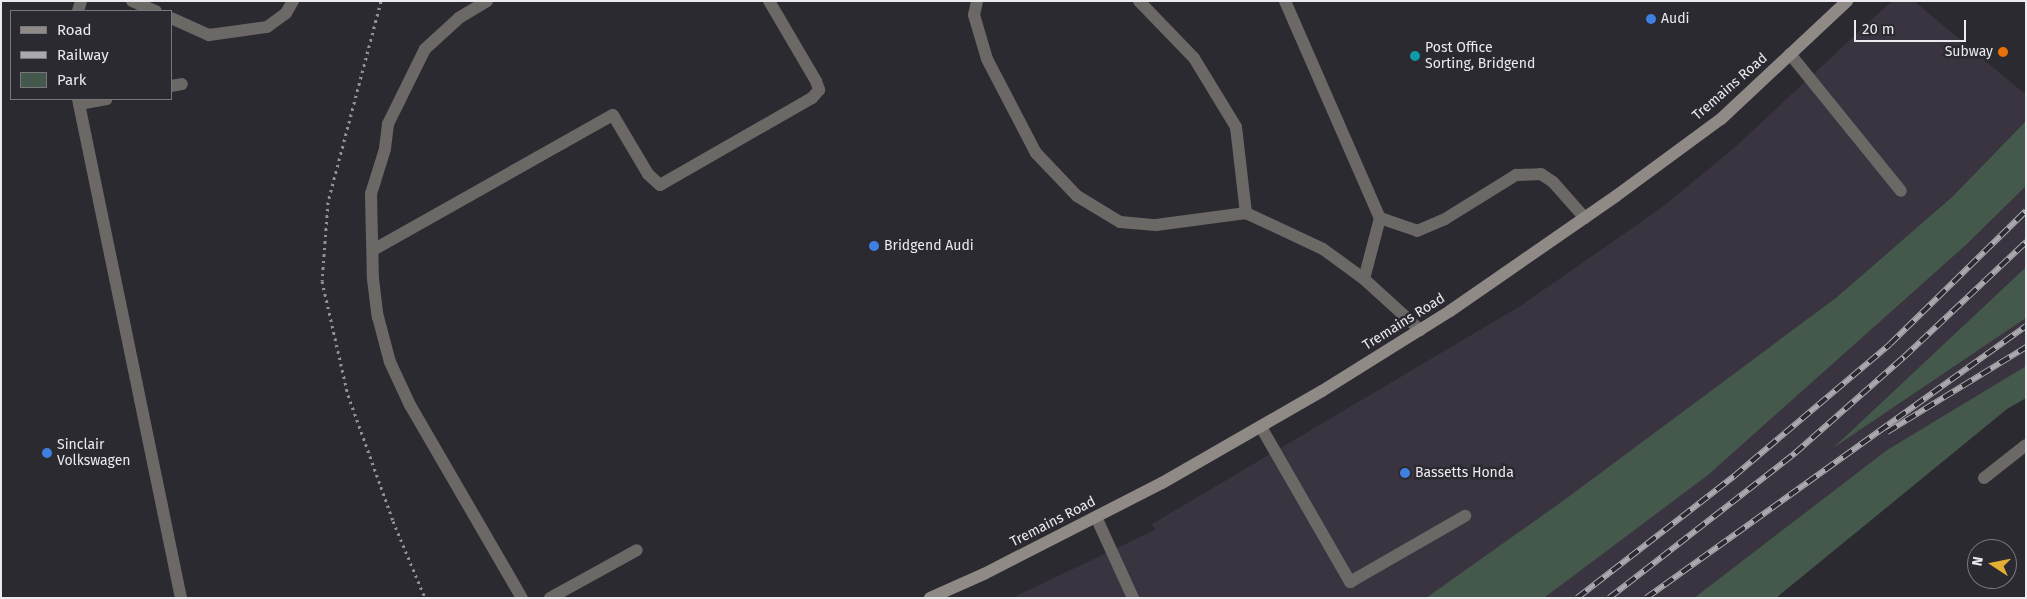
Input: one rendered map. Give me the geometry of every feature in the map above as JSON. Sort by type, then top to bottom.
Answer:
[{"type":"main road","name":"Tremains Road","points":[[930,598],[1096,517],[1260,426],[1420,330],[1585,218],[1720,119],[1847,1]]},
{"type":"lane","points":[[132,1],[154,10]]},
{"type":"lane","points":[[172,18],[209,35],[257,29],[266,27],[286,13],[293,1]]},
{"type":"lane","points":[[487,1],[459,18],[425,49],[388,124],[385,149],[372,194],[373,250],[378,317],[390,362],[410,405],[522,598]]},
{"type":"lane","points":[[373,250],[613,115],[648,174],[660,185],[812,98],[819,90],[816,81],[769,1]]},
{"type":"lane","points":[[977,1],[974,15],[987,59],[1036,154],[1077,196],[1120,222],[1156,225],[1246,214],[1323,249],[1364,279],[1420,330]]},
{"type":"lane","points":[[1138,1],[1194,58],[1236,127],[1246,214]]},
{"type":"lane","points":[[1285,1],[1380,218],[1364,279]]},
{"type":"lane","points":[[1790,54],[1901,191]]},
{"type":"lane","points":[[98,100],[78,102],[181,598]]},
{"type":"lane","points":[[1380,218],[1417,231],[1445,219],[1516,176],[1541,174],[1553,182],[1585,218]]},
{"type":"lane","points":[[1260,426],[1350,582],[1464,516]]},
{"type":"lane","points":[[1984,478],[2026,445]]},
{"type":"lane","points":[[1096,517],[1133,598]]},
{"type":"lane","points":[[550,598],[637,550]]},
{"type":"shaded area","points":[[1892,1],[1914,1],[2026,95],[2026,121],[1952,197],[1837,297],[1564,500],[1431,595],[1426,598],[1012,598],[1155,530],[1152,524],[1522,305],[1661,208],[1733,149]]},
{"type":"shaded area","points":[[2026,186],[2026,267],[1836,445],[2026,318],[2026,366],[1887,450],[1694,598],[1544,598],[1708,474],[1967,244]]},
{"type":"green space","points":[[2026,121],[2026,186],[1967,244],[1708,475],[1544,598],[1426,598],[1564,500],[1837,297],[1952,197]]},
{"type":"green space","points":[[2026,267],[2026,318],[1833,448]]},
{"type":"green space","points":[[2026,366],[2026,398],[2007,409],[1776,598],[1694,598],[1887,450]]},
{"type":"railway","points":[[1577,598],[1734,476],[1890,344],[2026,211]]},
{"type":"railway","points":[[1609,598],[1795,453],[1904,357],[2026,242]]},
{"type":"railway","points":[[1646,598],[2026,326]]},
{"type":"railway","points":[[1887,432],[2026,347]]},
{"type":"place","name":"Audi","points":[[1651,19]]},
{"type":"place","name":"Subway","points":[[2003,52]]},
{"type":"place","name":"Post Office Sorting, Bridgend","points":[[1415,56]]},
{"type":"place","name":"Bridgend Audi","points":[[874,246]]},
{"type":"place","name":"Sinclair Volkswagen","points":[[47,453]]},
{"type":"place","name":"Bassetts Honda","points":[[1405,473]]}]
